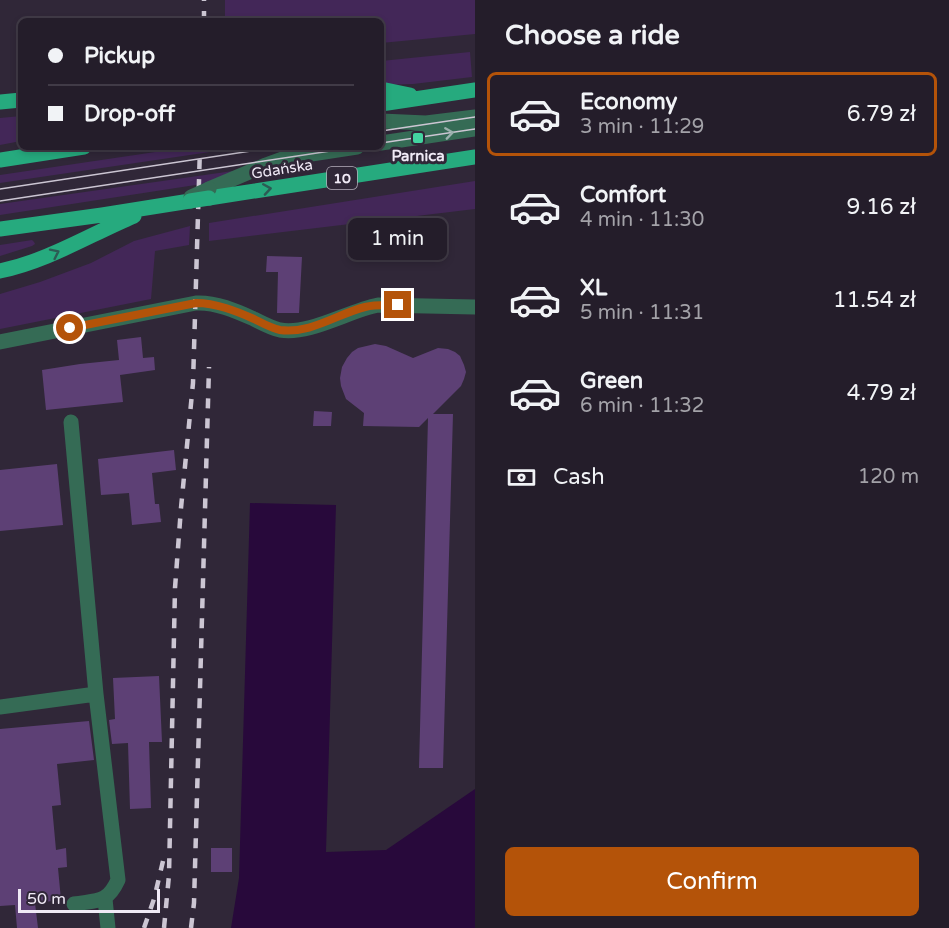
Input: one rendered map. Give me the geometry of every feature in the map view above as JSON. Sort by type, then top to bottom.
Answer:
[{"type":"main road","points":[[384,90],[422,98]]},
{"type":"main road","points":[[384,104],[475,90]]},
{"type":"main road","points":[[0,102],[18,100]]},
{"type":"main road","points":[[0,160],[65,150]]},
{"type":"main road","name":"Gdańska","points":[[165,205],[209,193],[475,157]]},
{"type":"main road","points":[[0,271],[35,262],[118,223],[165,205]]},
{"type":"main road","name":"10","points":[[0,229],[165,205]]},
{"type":"lane","points":[[384,121],[426,123],[475,117]]},
{"type":"lane","points":[[384,143],[475,129]]},
{"type":"lane","points":[[209,193],[277,160],[339,150]]},
{"type":"lane","points":[[0,342],[196,303],[206,303],[228,309],[280,330],[310,327],[378,304],[475,307]]},
{"type":"lane","points":[[71,422],[96,694],[118,880],[112,892],[105,899],[74,904]]},
{"type":"lane","points":[[0,706],[96,694]]},
{"type":"lane","points":[[105,899],[108,928]]},
{"type":"shaded area","points":[[225,0],[475,0],[475,34],[384,43],[384,18],[225,18]]},
{"type":"shaded area","points":[[470,52],[472,77],[384,85],[384,61]]},
{"type":"shaded area","points":[[18,116],[18,142],[0,145],[0,118]]},
{"type":"shaded area","points":[[169,150],[224,150],[0,183],[0,175]]},
{"type":"shaded area","points":[[240,170],[215,182],[0,215],[0,204]]},
{"type":"shaded area","points":[[475,181],[475,209],[209,241],[209,223]]},
{"type":"shaded area","points":[[190,226],[189,245],[155,251],[151,299],[0,329],[0,294],[91,263],[134,241]]},
{"type":"shaded area","points":[[32,240],[35,244],[32,246],[0,256],[0,245]]},
{"type":"shaded area","points":[[250,503],[336,505],[326,852],[386,850],[475,789],[475,928],[231,928],[239,878]]},
{"type":"building","points":[[267,256],[302,257],[299,313],[277,313],[278,272],[266,272]]},
{"type":"building","points":[[141,337],[143,358],[154,357],[155,370],[120,375],[123,402],[46,410],[42,370],[119,360],[117,340]]},
{"type":"building","points":[[375,344],[386,346],[413,358],[438,348],[448,349],[460,356],[466,372],[461,386],[433,414],[453,414],[443,768],[419,768],[428,418],[419,427],[363,426],[364,413],[346,399],[340,378],[342,367],[352,352],[358,348]]},
{"type":"building","points":[[314,411],[332,412],[331,426],[313,426]]},
{"type":"building","points":[[174,450],[176,470],[152,473],[155,504],[159,504],[161,522],[132,525],[129,493],[101,495],[98,459]]},
{"type":"building","points":[[57,464],[63,525],[0,531],[0,470]]},
{"type":"building","points":[[159,676],[162,742],[149,742],[151,808],[130,809],[128,743],[112,744],[109,720],[115,719],[113,678]]},
{"type":"building","points":[[89,721],[94,760],[57,764],[61,805],[52,806],[56,850],[66,848],[67,867],[58,868],[61,900],[35,903],[38,928],[17,928],[15,905],[0,906],[0,729]]},
{"type":"building","points":[[211,848],[232,848],[232,872],[211,872]]},
{"type":"tram line","points":[[384,131],[475,117]]},
{"type":"tram line","points":[[384,143],[475,129]]},
{"type":"tram line","points":[[0,189],[258,150]]},
{"type":"tram line","points":[[0,201],[337,150]]},
{"type":"railway","points":[[204,0],[204,18]]},
{"type":"railway","points":[[164,928],[169,875],[175,588],[193,383],[200,150]]},
{"type":"railway","points":[[191,928],[194,903],[209,367]]},
{"type":"railway","points":[[144,928],[163,861]]},
{"type":"place","name":"Parnica","points":[[418,138]]},
{"type":"route","points":[[70,328],[196,303],[206,303],[248,316],[280,330],[295,330],[330,321],[378,304],[398,305]]}]
